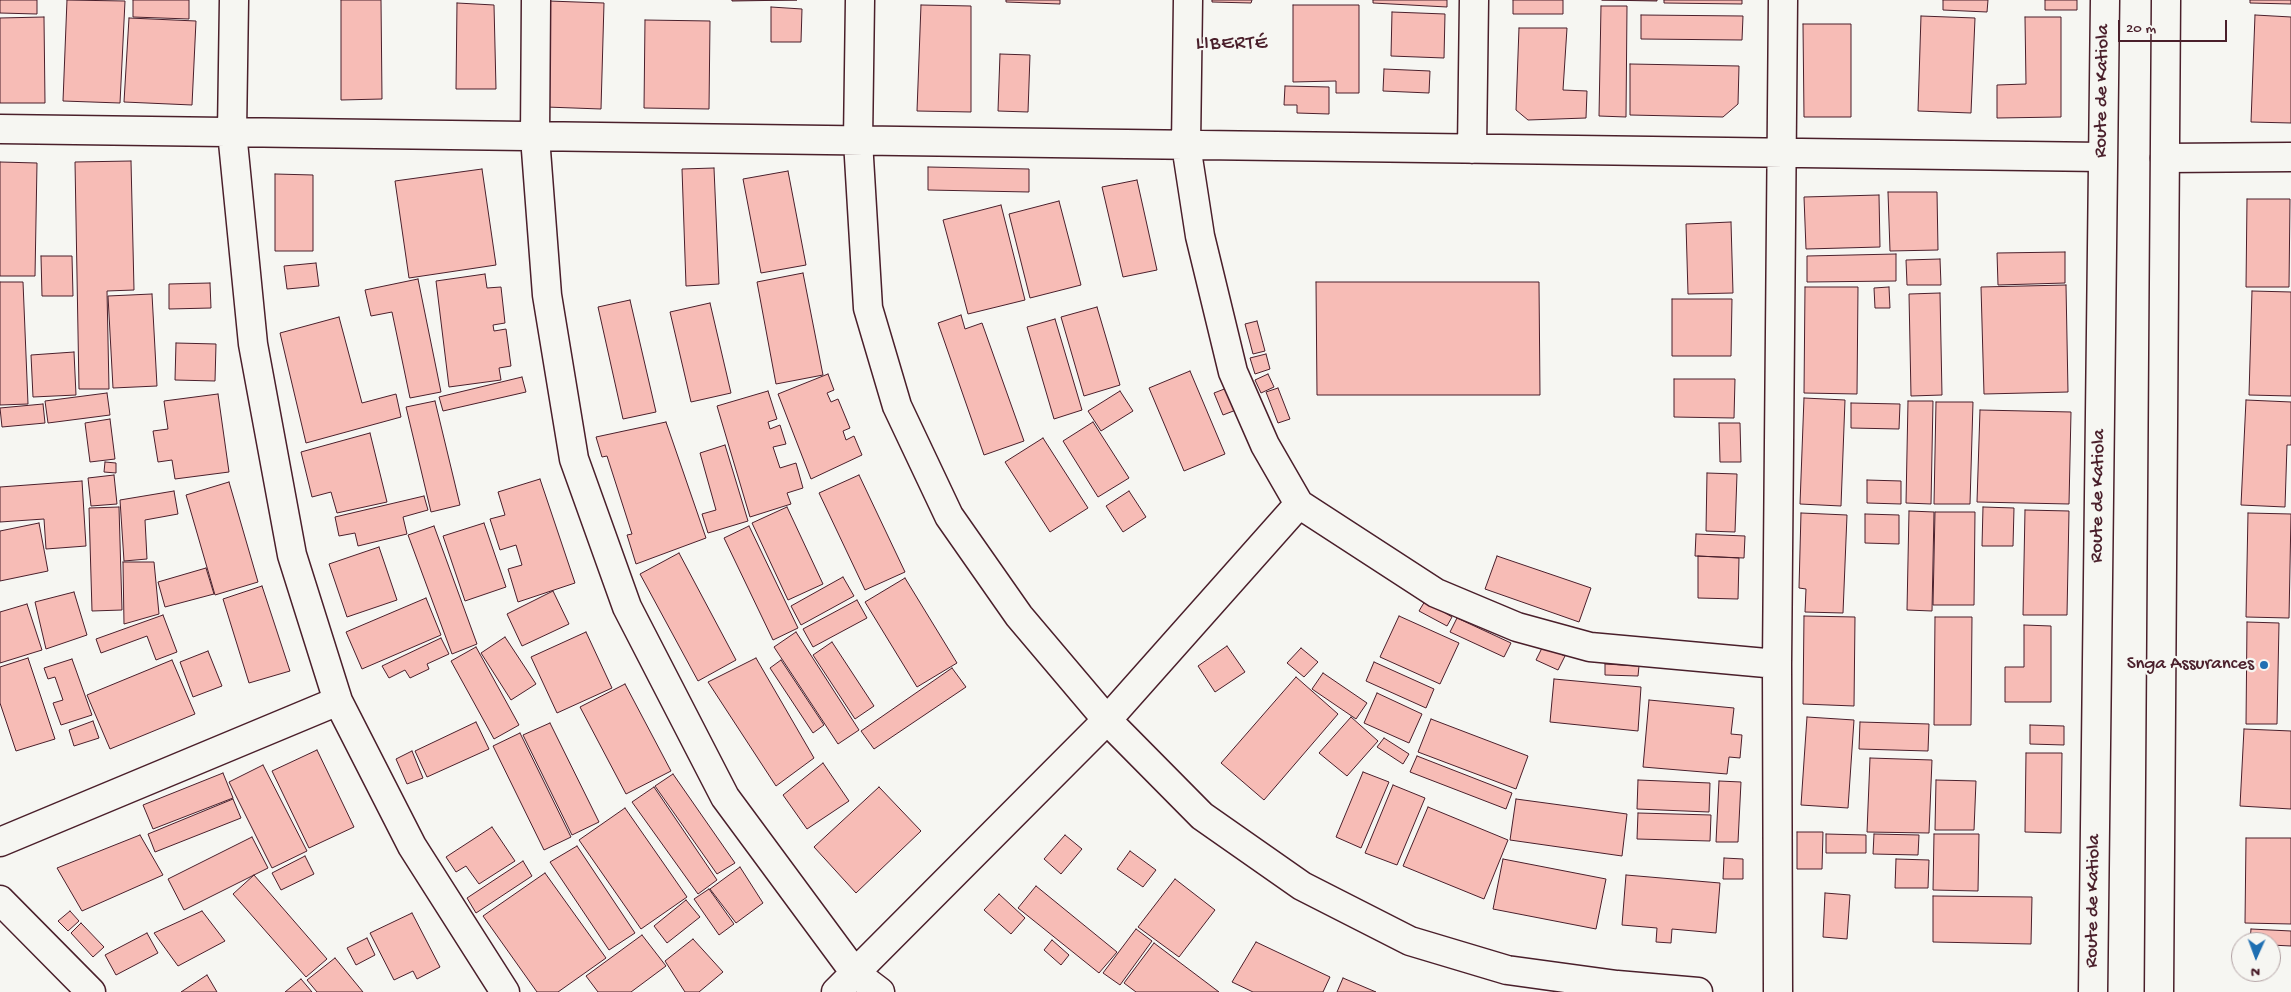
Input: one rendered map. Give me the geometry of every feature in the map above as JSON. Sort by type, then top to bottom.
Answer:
[{"type":"main road","points":[[234,0],[232,132],[253,344],[292,555],[338,701],[412,846],[505,992]]},
{"type":"main road","points":[[536,0],[535,136],[547,295],[574,459],[627,607],[725,797],[855,973],[880,992]]},
{"type":"main road","points":[[860,0],[858,141],[868,308],[897,406],[949,516],[1019,616],[1107,720],[1202,816],[1302,886],[1410,941],[1507,970],[1617,985],[1698,992]]},
{"type":"main road","points":[[1188,0],[1186,145],[1200,236],[1233,372],[1265,445],[1299,504],[1436,593],[1517,628],[1590,647],[1777,664]]},
{"type":"main road","points":[[1472,149],[1474,0]]},
{"type":"main road","points":[[1778,992],[1777,664],[1783,0]]},
{"type":"main road","name":"Route de Katiola","points":[[2093,992],[2105,0]]},
{"type":"main road","points":[[2159,992],[2166,0]]},
{"type":"main road","points":[[0,129],[2102,158]]},
{"type":"main road","points":[[2165,158],[2291,156]]},
{"type":"main road","points":[[836,992],[1107,720],[1299,504]]},
{"type":"main road","points":[[0,842],[338,701]]},
{"type":"main road","points":[[0,900],[91,992]]},
{"type":"building","points":[[0,0],[37,0],[37,14],[0,13]]},
{"type":"building","points":[[67,0],[125,1],[120,103],[63,101]]},
{"type":"building","points":[[133,0],[189,0],[189,19],[133,17]]},
{"type":"building","points":[[341,0],[381,0],[382,99],[341,100]]},
{"type":"building","points":[[732,0],[797,0],[732,1]]},
{"type":"building","points":[[1006,0],[1060,0],[1060,4],[1006,2]]},
{"type":"building","points":[[1212,0],[1252,0],[1251,3],[1212,2]]},
{"type":"building","points":[[1373,0],[1447,0],[1447,7],[1373,3]]},
{"type":"building","points":[[1513,0],[1563,0],[1563,14],[1513,14]]},
{"type":"building","points":[[1602,0],[1657,0],[1657,1]]},
{"type":"building","points":[[1664,0],[1742,0],[1742,4],[1664,3]]},
{"type":"building","points":[[1943,0],[1988,0],[1987,12],[1943,10]]},
{"type":"building","points":[[2045,0],[2077,0],[2077,10],[2045,10]]},
{"type":"building","points":[[2250,0],[2291,0],[2291,4],[2250,3]]},
{"type":"building","points":[[549,1],[604,3],[601,109],[546,107]]},
{"type":"building","points":[[457,3],[494,5],[496,89],[456,89]]},
{"type":"building","points":[[921,5],[971,6],[971,112],[917,111]]},
{"type":"building","points":[[1293,5],[1359,5],[1359,93],[1336,93],[1336,81],[1293,82]]},
{"type":"building","points":[[1601,6],[1627,6],[1626,117],[1599,116]]},
{"type":"building","points":[[771,7],[802,9],[801,42],[771,42]]},
{"type":"building","points":[[1392,12],[1445,14],[1444,58],[1391,56]]},
{"type":"building","points":[[1641,15],[1743,16],[1742,40],[1641,39]]},
{"type":"building","points":[[2255,15],[2291,17],[2291,123],[2251,122]]},
{"type":"building","points":[[1921,16],[1975,18],[1971,113],[1918,111]]},
{"type":"building","points":[[44,17],[45,103],[0,103],[0,18]]},
{"type":"building","points":[[2025,17],[2061,17],[2061,117],[1997,118],[1997,85],[2026,84]]},
{"type":"building","points":[[129,18],[196,21],[192,105],[124,102]]},
{"type":"building","points":[[645,20],[710,21],[709,109],[644,108]]},
{"type":"building","points":[[1803,24],[1851,24],[1851,117],[1804,117]]},
{"type":"building","points":[[1519,28],[1567,28],[1563,90],[1587,91],[1586,118],[1528,120],[1516,110]]},
{"type":"building","points":[[1000,54],[1030,55],[1028,112],[998,111]]},
{"type":"building","points":[[1630,64],[1739,66],[1738,104],[1723,117],[1630,115]]},
{"type":"building","points":[[1384,69],[1430,71],[1429,93],[1383,91]]},
{"type":"building","points":[[1285,86],[1329,87],[1329,114],[1297,113],[1297,105],[1284,105]]},
{"type":"building","points":[[131,161],[134,290],[107,291],[109,389],[79,389],[75,162]]},
{"type":"building","points":[[0,162],[37,163],[35,276],[0,276]]},
{"type":"building","points":[[928,167],[1029,169],[1029,192],[928,190]]},
{"type":"building","points":[[714,168],[719,284],[686,286],[682,169]]},
{"type":"building","points":[[482,169],[496,265],[409,278],[395,181]]},
{"type":"building","points":[[788,171],[806,265],[761,273],[743,179]]},
{"type":"building","points":[[275,174],[313,175],[313,251],[275,251]]},
{"type":"building","points":[[1137,180],[1157,270],[1123,277],[1102,187]]},
{"type":"building","points":[[1888,192],[1937,192],[1938,250],[1890,251]]},
{"type":"building","points":[[1879,195],[1880,247],[1806,249],[1804,197]]},
{"type":"building","points":[[2247,199],[2290,199],[2289,287],[2246,287]]},
{"type":"building","points":[[1059,201],[1081,285],[1030,298],[1009,214]]},
{"type":"building","points":[[1001,205],[1025,300],[968,314],[943,220]]},
{"type":"building","points":[[1731,222],[1733,293],[1688,294],[1686,224]]},
{"type":"building","points":[[2065,252],[2065,283],[1998,285],[1997,253]]},
{"type":"building","points":[[1896,254],[1896,281],[1807,282],[1807,256]]},
{"type":"building","points":[[41,256],[72,256],[73,296],[42,296]]},
{"type":"building","points":[[1940,259],[1941,285],[1907,285],[1906,260]]},
{"type":"building","points":[[316,263],[319,286],[287,289],[284,266]]},
{"type":"building","points":[[803,273],[823,375],[776,384],[757,282]]},
{"type":"building","points":[[485,274],[487,288],[501,287],[505,323],[493,325],[494,331],[506,329],[511,366],[499,368],[501,380],[449,387],[436,281]]},
{"type":"building","points":[[418,279],[441,392],[410,398],[392,312],[371,316],[365,290]]},
{"type":"building","points":[[0,282],[23,282],[28,404],[0,405]]},
{"type":"building","points":[[1316,282],[1539,282],[1540,395],[1317,395]]},
{"type":"building","points":[[210,283],[211,308],[169,309],[169,284]]},
{"type":"building","points":[[2066,285],[2068,392],[1984,394],[1981,287]]},
{"type":"building","points":[[1805,287],[1858,287],[1857,394],[1804,393]]},
{"type":"building","points":[[1889,287],[1890,308],[1875,308],[1874,288]]},
{"type":"building","points":[[2252,291],[2291,292],[2291,396],[2249,395]]},
{"type":"building","points":[[1940,293],[1942,395],[1911,396],[1909,294]]},
{"type":"building","points":[[152,294],[157,386],[113,388],[108,296]]},
{"type":"building","points":[[1672,299],[1732,299],[1731,356],[1672,356]]},
{"type":"building","points":[[630,300],[656,412],[623,419],[598,307]]},
{"type":"building","points":[[710,303],[731,393],[691,402],[670,312]]},
{"type":"building","points":[[1097,307],[1120,385],[1084,396],[1061,317]]},
{"type":"building","points":[[961,315],[965,329],[982,323],[1024,441],[984,455],[938,323]]},
{"type":"building","points":[[339,317],[362,403],[396,394],[401,417],[306,443],[280,333]]},
{"type":"building","points":[[1055,319],[1082,410],[1054,419],[1027,327]]},
{"type":"building","points":[[1257,321],[1265,351],[1253,354],[1245,324]]},
{"type":"building","points":[[176,343],[216,344],[215,381],[175,380]]},
{"type":"building","points":[[74,352],[76,395],[33,397],[31,355]]},
{"type":"building","points":[[1266,354],[1270,369],[1255,374],[1250,358]]},
{"type":"building","points":[[1190,371],[1225,454],[1184,471],[1149,388]]},
{"type":"building","points":[[828,374],[834,390],[827,393],[831,402],[838,399],[850,428],[843,431],[846,440],[854,436],[862,455],[811,479],[778,394]]},
{"type":"building","points":[[1268,374],[1274,387],[1261,393],[1255,380]]},
{"type":"building","points":[[522,377],[526,392],[443,411],[439,397]]},
{"type":"building","points":[[1674,379],[1735,379],[1734,418],[1674,417]]},
{"type":"building","points":[[1227,388],[1236,410],[1223,415],[1214,393]]},
{"type":"building","points":[[1278,388],[1290,419],[1278,423],[1266,392]]},
{"type":"building","points":[[768,391],[777,419],[768,422],[770,429],[780,425],[786,444],[773,447],[780,468],[796,463],[803,488],[787,493],[791,504],[750,517],[717,406]]},
{"type":"building","points":[[1120,391],[1133,411],[1101,431],[1088,411]]},
{"type":"building","points":[[107,393],[110,415],[48,423],[45,401]]},
{"type":"building","points":[[218,394],[229,472],[175,479],[172,460],[158,462],[153,431],[168,429],[164,401]]},
{"type":"building","points":[[1804,398],[1845,400],[1841,506],[1800,504]]},
{"type":"building","points":[[2246,400],[2291,402],[2291,445],[2287,445],[2285,507],[2241,505]]},
{"type":"building","points":[[435,401],[460,505],[431,512],[406,407]]},
{"type":"building","points":[[1908,401],[1933,401],[1931,504],[1906,503]]},
{"type":"building","points":[[1936,402],[1973,402],[1970,504],[1934,504]]},
{"type":"building","points":[[1851,403],[1900,404],[1899,429],[1851,428]]},
{"type":"building","points":[[43,404],[45,423],[2,427],[0,408]]},
{"type":"building","points":[[1980,410],[2071,412],[2069,504],[1977,502]]},
{"type":"building","points":[[110,419],[115,459],[90,462],[85,423]]},
{"type":"building","points":[[666,422],[706,538],[636,564],[627,535],[632,534],[607,456],[602,457],[596,437]]},
{"type":"building","points":[[1093,422],[1129,478],[1098,497],[1063,441]]},
{"type":"building","points":[[1719,423],[1740,423],[1741,462],[1720,462]]},
{"type":"building","points":[[370,433],[387,502],[337,513],[331,492],[312,497],[301,452]]},
{"type":"building","points":[[1043,438],[1088,508],[1050,532],[1005,462]]},
{"type":"building","points":[[725,445],[748,521],[708,533],[702,514],[716,510],[700,453]]},
{"type":"building","points":[[105,462],[116,463],[116,473],[104,472]]},
{"type":"building","points":[[1707,473],[1737,474],[1735,532],[1706,531]]},
{"type":"building","points":[[114,475],[117,504],[91,506],[88,478]]},
{"type":"building","points":[[859,475],[905,572],[865,590],[819,493]]},
{"type":"building","points":[[540,479],[575,583],[518,602],[508,569],[522,565],[516,545],[500,550],[490,519],[505,515],[498,492]]},
{"type":"building","points":[[1867,480],[1901,481],[1901,504],[1867,503]]},
{"type":"building","points":[[82,481],[86,546],[46,549],[44,519],[0,522],[0,487]]},
{"type":"building","points":[[229,482],[258,582],[215,595],[186,495]]},
{"type":"building","points":[[174,491],[178,514],[145,520],[147,559],[124,561],[120,500]]},
{"type":"building","points":[[1129,491],[1146,517],[1123,532],[1106,506]]},
{"type":"building","points":[[424,496],[428,510],[403,517],[407,534],[358,546],[355,533],[339,536],[335,517]]},
{"type":"building","points":[[119,507],[122,610],[92,611],[89,508]]},
{"type":"building","points":[[787,507],[823,584],[788,600],[752,523]]},
{"type":"building","points":[[1983,507],[2014,508],[2013,546],[1982,546]]},
{"type":"building","points":[[2025,510],[2069,511],[2067,615],[2023,615]]},
{"type":"building","points":[[1909,511],[1934,512],[1932,611],[1907,610]]},
{"type":"building","points":[[1935,512],[1975,512],[1974,605],[1933,605]]},
{"type":"building","points":[[1801,513],[1847,515],[1843,613],[1805,612],[1806,589],[1799,588]]},
{"type":"building","points":[[2248,513],[2291,514],[2289,618],[2246,617]]},
{"type":"building","points":[[1865,514],[1899,515],[1899,544],[1865,543]]},
{"type":"building","points":[[39,523],[48,571],[0,581],[0,531]]},
{"type":"building","points":[[484,523],[506,587],[465,601],[443,536]]},
{"type":"building","points":[[434,526],[477,644],[452,654],[408,535]]},
{"type":"building","points":[[749,526],[798,628],[773,640],[724,538]]},
{"type":"building","points":[[1696,534],[1745,536],[1744,558],[1695,556]]},
{"type":"building","points":[[379,547],[397,600],[347,617],[329,564]]},
{"type":"building","points":[[679,553],[736,660],[698,681],[640,574]]},
{"type":"building","points":[[1497,556],[1591,588],[1579,622],[1485,589]]},
{"type":"building","points":[[1698,556],[1739,558],[1738,599],[1698,598]]},
{"type":"building","points":[[123,562],[154,562],[159,614],[124,624]]},
{"type":"building","points":[[206,568],[214,594],[165,607],[158,582]]},
{"type":"building","points":[[843,577],[854,596],[801,625],[791,606]]},
{"type":"building","points":[[905,578],[957,663],[917,687],[865,602]]},
{"type":"building","points":[[262,586],[290,671],[249,683],[223,599]]},
{"type":"building","points":[[553,591],[569,624],[522,646],[507,614]]},
{"type":"building","points":[[74,592],[87,635],[46,649],[35,602]]},
{"type":"building","points":[[426,598],[441,635],[362,669],[346,632]]},
{"type":"building","points":[[857,600],[867,618],[813,647],[803,629]]},
{"type":"building","points":[[1425,601],[1452,617],[1447,626],[1419,611]]},
{"type":"building","points":[[27,604],[42,650],[0,663],[0,612]]},
{"type":"building","points":[[163,615],[177,652],[156,660],[147,636],[101,653],[96,639]]},
{"type":"building","points":[[1399,616],[1459,643],[1440,684],[1380,657]]},
{"type":"building","points":[[1804,616],[1855,617],[1854,706],[1803,704]]},
{"type":"building","points":[[1935,617],[1972,617],[1971,725],[1934,725]]},
{"type":"building","points":[[1457,618],[1511,643],[1504,657],[1450,632]]},
{"type":"building","points":[[2247,622],[2279,623],[2277,724],[2246,724]]},
{"type":"building","points":[[2024,625],[2051,626],[2051,702],[2005,702],[2005,667],[2024,667]]},
{"type":"building","points":[[586,632],[612,688],[557,713],[531,657]]},
{"type":"building","points":[[796,632],[859,730],[838,744],[774,647]]},
{"type":"building","points":[[505,637],[536,684],[511,700],[481,653]]},
{"type":"building","points":[[441,638],[449,654],[427,664],[429,669],[410,678],[405,670],[389,678],[382,666]]},
{"type":"building","points":[[832,642],[874,706],[855,719],[813,655]]},
{"type":"building","points":[[1227,646],[1245,672],[1215,692],[1198,666]]},
{"type":"building","points":[[1543,646],[1565,656],[1558,670],[1536,660]]},
{"type":"building","points":[[476,647],[519,725],[494,739],[451,661]]},
{"type":"building","points":[[1301,648],[1318,662],[1304,677],[1287,663]]},
{"type":"building","points":[[208,651],[222,686],[193,697],[180,662]]},
{"type":"building","points":[[28,658],[55,739],[16,751],[0,703],[0,667]]},
{"type":"building","points":[[756,658],[814,758],[776,786],[708,682]]},
{"type":"building","points":[[72,659],[92,715],[61,725],[53,703],[63,700],[55,677],[48,679],[44,668]]},
{"type":"building","points":[[172,660],[195,714],[110,749],[87,695]]},
{"type":"building","points":[[781,660],[824,725],[813,733],[770,668]]},
{"type":"building","points":[[1374,662],[1434,689],[1426,708],[1366,681]]},
{"type":"building","points":[[1605,664],[1639,666],[1638,676],[1605,675]]},
{"type":"building","points":[[952,668],[966,687],[874,749],[861,731]]},
{"type":"building","points":[[1323,673],[1367,703],[1356,719],[1312,689]]},
{"type":"building","points":[[1296,677],[1338,714],[1264,800],[1221,763]]},
{"type":"building","points":[[1554,679],[1641,687],[1638,731],[1550,722]]},
{"type":"building","points":[[625,684],[671,771],[626,794],[580,707]]},
{"type":"building","points":[[1377,693],[1422,714],[1409,743],[1364,723]]},
{"type":"building","points":[[1649,700],[1734,708],[1731,734],[1742,735],[1740,758],[1729,757],[1727,774],[1643,767]]},
{"type":"building","points":[[1351,717],[1378,741],[1347,776],[1319,753]]},
{"type":"building","points":[[1807,717],[1854,720],[1848,808],[1801,805]]},
{"type":"building","points":[[1431,719],[1528,756],[1516,789],[1418,752]]},
{"type":"building","points":[[93,721],[99,738],[74,746],[69,730]]},
{"type":"building","points":[[476,722],[489,749],[427,777],[415,751]]},
{"type":"building","points":[[1860,722],[1929,724],[1928,751],[1859,749]]},
{"type":"building","points":[[550,723],[599,822],[572,835],[523,735]]},
{"type":"building","points":[[2030,725],[2064,726],[2064,745],[2030,744]]},
{"type":"building","points":[[2244,729],[2291,731],[2291,809],[2240,806]]},
{"type":"building","points":[[520,733],[571,837],[544,850],[493,746]]},
{"type":"building","points":[[1384,738],[1409,754],[1403,764],[1377,747]]},
{"type":"building","points":[[317,750],[354,827],[309,848],[272,771]]},
{"type":"building","points":[[412,751],[423,778],[407,784],[396,759]]},
{"type":"building","points":[[2026,753],[2062,753],[2061,833],[2025,832]]},
{"type":"building","points":[[1417,756],[1512,793],[1506,809],[1410,772]]},
{"type":"building","points":[[1870,758],[1932,760],[1929,833],[1867,832]]},
{"type":"building","points":[[823,763],[849,801],[807,829],[783,795]]},
{"type":"building","points":[[263,765],[307,851],[272,868],[229,782]]},
{"type":"building","points":[[1363,772],[1389,782],[1361,848],[1336,837]]},
{"type":"building","points":[[223,773],[233,798],[153,829],[143,805]]},
{"type":"building","points":[[673,774],[735,863],[717,874],[655,786]]},
{"type":"building","points":[[1638,780],[1710,783],[1709,812],[1637,809]]},
{"type":"building","points":[[1936,780],[1976,781],[1974,830],[1935,830]]},
{"type":"building","points":[[1719,781],[1741,782],[1738,842],[1716,842]]},
{"type":"building","points":[[1393,785],[1425,798],[1397,865],[1365,853]]},
{"type":"building","points":[[654,787],[717,880],[698,894],[632,802]]},
{"type":"building","points":[[879,787],[921,831],[856,893],[814,847]]},
{"type":"building","points":[[233,799],[241,818],[155,852],[148,834]]},
{"type":"building","points":[[1516,799],[1627,814],[1622,856],[1510,840]]},
{"type":"building","points":[[1428,807],[1508,840],[1484,899],[1403,866]]},
{"type":"building","points":[[625,808],[687,897],[641,929],[579,840]]},
{"type":"building","points":[[1638,813],[1711,815],[1710,841],[1637,839]]},
{"type":"building","points":[[492,827],[515,861],[479,884],[466,866],[456,872],[446,857]]},
{"type":"building","points":[[1797,832],[1823,832],[1822,869],[1797,869]]},
{"type":"building","points":[[1826,834],[1866,835],[1866,853],[1826,853]]},
{"type":"building","points":[[1874,834],[1919,835],[1918,855],[1873,854]]},
{"type":"building","points":[[1934,834],[1979,834],[1978,891],[1933,890]]},
{"type":"building","points":[[140,835],[163,875],[82,911],[57,868]]},
{"type":"building","points":[[1065,835],[1082,849],[1061,874],[1044,859]]},
{"type":"building","points":[[252,837],[268,868],[184,910],[168,879]]},
{"type":"building","points":[[2246,838],[2291,838],[2291,924],[2245,923]]},
{"type":"building","points":[[577,846],[635,933],[609,950],[550,862]]},
{"type":"building","points":[[1130,851],[1156,870],[1143,887],[1117,869]]},
{"type":"building","points":[[305,856],[314,874],[281,890],[272,873]]},
{"type":"building","points":[[1724,858],[1743,859],[1743,879],[1723,879]]},
{"type":"building","points":[[1503,859],[1606,879],[1596,929],[1493,909]]},
{"type":"building","points":[[1896,859],[1929,860],[1928,888],[1895,888]]},
{"type":"building","points":[[523,861],[532,876],[476,913],[467,898]]},
{"type":"building","points":[[740,867],[763,903],[736,923],[710,889]]},
{"type":"building","points":[[545,873],[606,958],[558,992],[537,992],[483,916]]},
{"type":"building","points":[[254,875],[327,959],[306,977],[233,894]]},
{"type":"building","points":[[1626,875],[1720,883],[1716,933],[1672,929],[1671,943],[1656,942],[1657,928],[1622,925]]},
{"type":"building","points":[[1175,879],[1215,910],[1179,957],[1138,927]]},
{"type":"building","points":[[1036,886],[1117,952],[1099,973],[1018,908]]},
{"type":"building","points":[[709,889],[734,924],[719,935],[694,899]]},
{"type":"building","points":[[1825,893],[1850,895],[1847,939],[1823,937]]},
{"type":"building","points":[[999,894],[1025,918],[1011,934],[984,910]]},
{"type":"building","points":[[1933,896],[2032,897],[2031,944],[1933,942]]},
{"type":"building","points":[[686,900],[700,917],[667,943],[654,926]]},
{"type":"building","points":[[70,911],[79,921],[68,931],[58,921]]},
{"type":"building","points":[[202,911],[225,941],[178,966],[154,933]]},
{"type":"building","points":[[412,913],[440,967],[417,979],[413,971],[394,980],[370,933]]},
{"type":"building","points":[[81,923],[104,947],[93,957],[71,933]]},
{"type":"building","points":[[1136,929],[1152,941],[1120,985],[1103,973]]},
{"type":"building","points":[[2251,929],[2291,931],[2291,946],[2281,946],[2281,932],[2251,932]]},
{"type":"building","points":[[147,933],[158,953],[116,975],[105,955]]},
{"type":"building","points":[[642,935],[666,966],[631,992],[598,992],[586,976]]},
{"type":"building","points":[[367,938],[375,955],[356,965],[347,948]]},
{"type":"building","points":[[693,939],[723,972],[699,992],[685,992],[665,961]]},
{"type":"building","points":[[1052,940],[1069,955],[1061,965],[1044,950]]},
{"type":"building","points":[[1256,942],[1330,977],[1323,992],[1253,992],[1232,982]]},
{"type":"building","points":[[1154,943],[1219,992],[1136,992],[1124,983]]},
{"type":"building","points":[[335,958],[363,992],[317,992],[307,980]]},
{"type":"building","points":[[207,975],[217,992],[181,992]]},
{"type":"building","points":[[1343,978],[1376,992],[1337,992]]},
{"type":"building","points":[[301,979],[312,992],[285,992]]},
{"type":"place","name":"Snga Assurances","points":[[2264,665]]},
{"type":"district","name":"LIBERTÉ","points":[[1232,45]]}]
